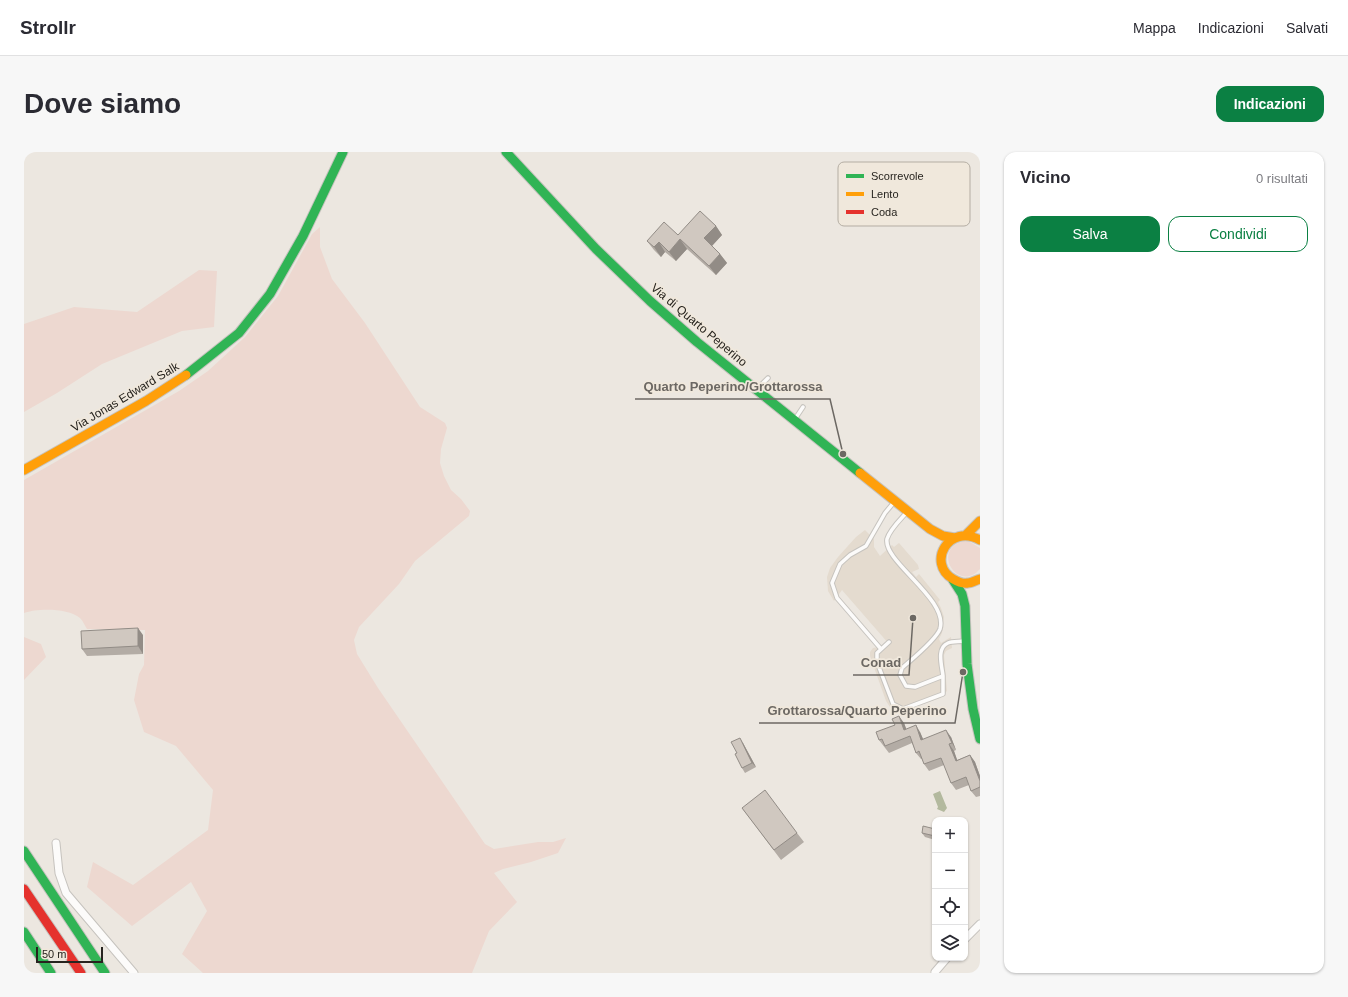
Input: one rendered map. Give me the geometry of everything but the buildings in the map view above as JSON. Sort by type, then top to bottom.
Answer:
[{"type":"main road","name":"Via Jonas Edward Salk","points":[[24,470],[146,401],[184,376],[238,332],[270,294],[303,236],[343,152]]},
{"type":"main road","name":"Via di Quarto Peperino","points":[[506,152],[596,249],[650,301],[697,342],[930,529],[943,536],[955,538]]},
{"type":"main road","points":[[512,152],[520,166]]},
{"type":"main road","points":[[966,535],[980,521]]},
{"type":"main road","name":"Via di Quarto Peperino","points":[[930,529],[940,544],[943,568],[962,594],[965,606]]},
{"type":"main road","points":[[942,553],[946,544],[955,538],[966,535],[980,540]]},
{"type":"main road","points":[[953,580],[966,584],[978,580]]},
{"type":"main road","points":[[978,580],[965,606],[966,641],[973,703],[980,739]]},
{"type":"main road","points":[[24,851],[105,973]]},
{"type":"main road","points":[[24,878],[47,924]]},
{"type":"main road","points":[[24,889],[81,973]]},
{"type":"main road","points":[[24,932],[51,973]]},
{"type":"street","points":[[56,843],[59,873],[66,893],[134,973]]},
{"type":"street","points":[[968,936],[980,924]]},
{"type":"street","points":[[935,972],[944,961]]},
{"type":"lane","points":[[757,389],[768,378]]},
{"type":"lane","points":[[795,420],[803,407]]},
{"type":"lane","points":[[881,649],[837,598],[832,583],[840,564],[850,555],[866,546],[885,513],[895,501]]},
{"type":"lane","points":[[908,511],[889,536],[887,545],[901,565],[936,606],[940,614],[940,624],[936,636],[902,668],[900,675],[906,686],[915,687],[943,676]]},
{"type":"lane","points":[[889,642],[877,652],[877,662],[893,704],[904,709],[943,694],[942,648],[949,643],[966,641]]},
{"type":"shaded area","points":[[320,227],[320,247],[332,279],[365,323],[420,407],[445,423],[447,428],[441,449],[440,463],[444,476],[451,490],[461,499],[470,511],[469,516],[415,561],[399,584],[359,627],[354,640],[357,654],[378,688],[485,844],[494,849],[538,842],[553,842],[566,838],[558,853],[494,873],[517,902],[489,931],[472,973],[203,973],[182,954],[207,911],[191,882],[132,926],[87,887],[93,862],[133,885],[208,830],[213,790],[176,746],[144,732],[134,700],[139,674],[144,665],[145,630],[87,629],[80,618],[68,612],[61,611],[37,610],[24,613],[24,480],[179,391],[208,371],[245,337],[278,296],[312,234]]},
{"type":"shaded area","points":[[199,270],[217,271],[214,327],[182,331],[102,364],[24,412],[24,324],[74,307],[137,312]]},
{"type":"shaded area","points":[[865,530],[874,539],[874,547],[880,556],[892,545],[894,547],[899,543],[918,565],[919,569],[912,572],[916,577],[919,574],[940,600],[938,602],[944,617],[942,633],[939,639],[941,643],[951,637],[952,648],[946,651],[944,655],[947,691],[940,698],[904,711],[894,710],[886,701],[870,656],[870,652],[873,648],[878,647],[881,650],[889,644],[842,590],[834,601],[828,591],[827,577],[830,568],[856,537]]},
{"type":"shaded area","points":[[964,541],[970,542],[980,548],[980,569],[972,575],[963,576],[956,573],[948,560],[949,552],[954,546]]},
{"type":"shaded area","points":[[24,637],[41,644],[46,657],[24,680]]},
{"type":"shaded area","points":[[940,791],[947,808],[944,812],[937,809],[938,807],[933,794]]},
{"type":"traffic: fast","points":[[186,375],[239,333],[270,294],[303,236],[343,152]]},
{"type":"traffic: fast","points":[[506,152],[596,249],[650,301],[697,342],[860,473]]},
{"type":"traffic: fast","points":[[953,580],[962,594],[965,606],[967,664],[973,709],[980,739]]},
{"type":"traffic: fast","points":[[24,851],[105,973]]},
{"type":"traffic: fast","points":[[24,932],[51,973]]},
{"type":"traffic: slow","points":[[24,470],[146,401],[186,375]]},
{"type":"traffic: slow","points":[[860,473],[930,529],[943,536],[955,538]]},
{"type":"traffic: slow","points":[[966,535],[980,521]]},
{"type":"traffic: slow","points":[[980,540],[969,536],[959,537],[951,541],[945,547],[941,564],[945,572],[959,582],[970,583],[980,579]]},
{"type":"traffic: jam","points":[[24,889],[81,973]]},
{"type":"place","name":"Quarto Peperino/Grottarossa","points":[[843,454]]},
{"type":"place","name":"Conad","points":[[913,618]]},
{"type":"place","name":"Grottarossa/Quarto Peperino","points":[[963,672]]}]
